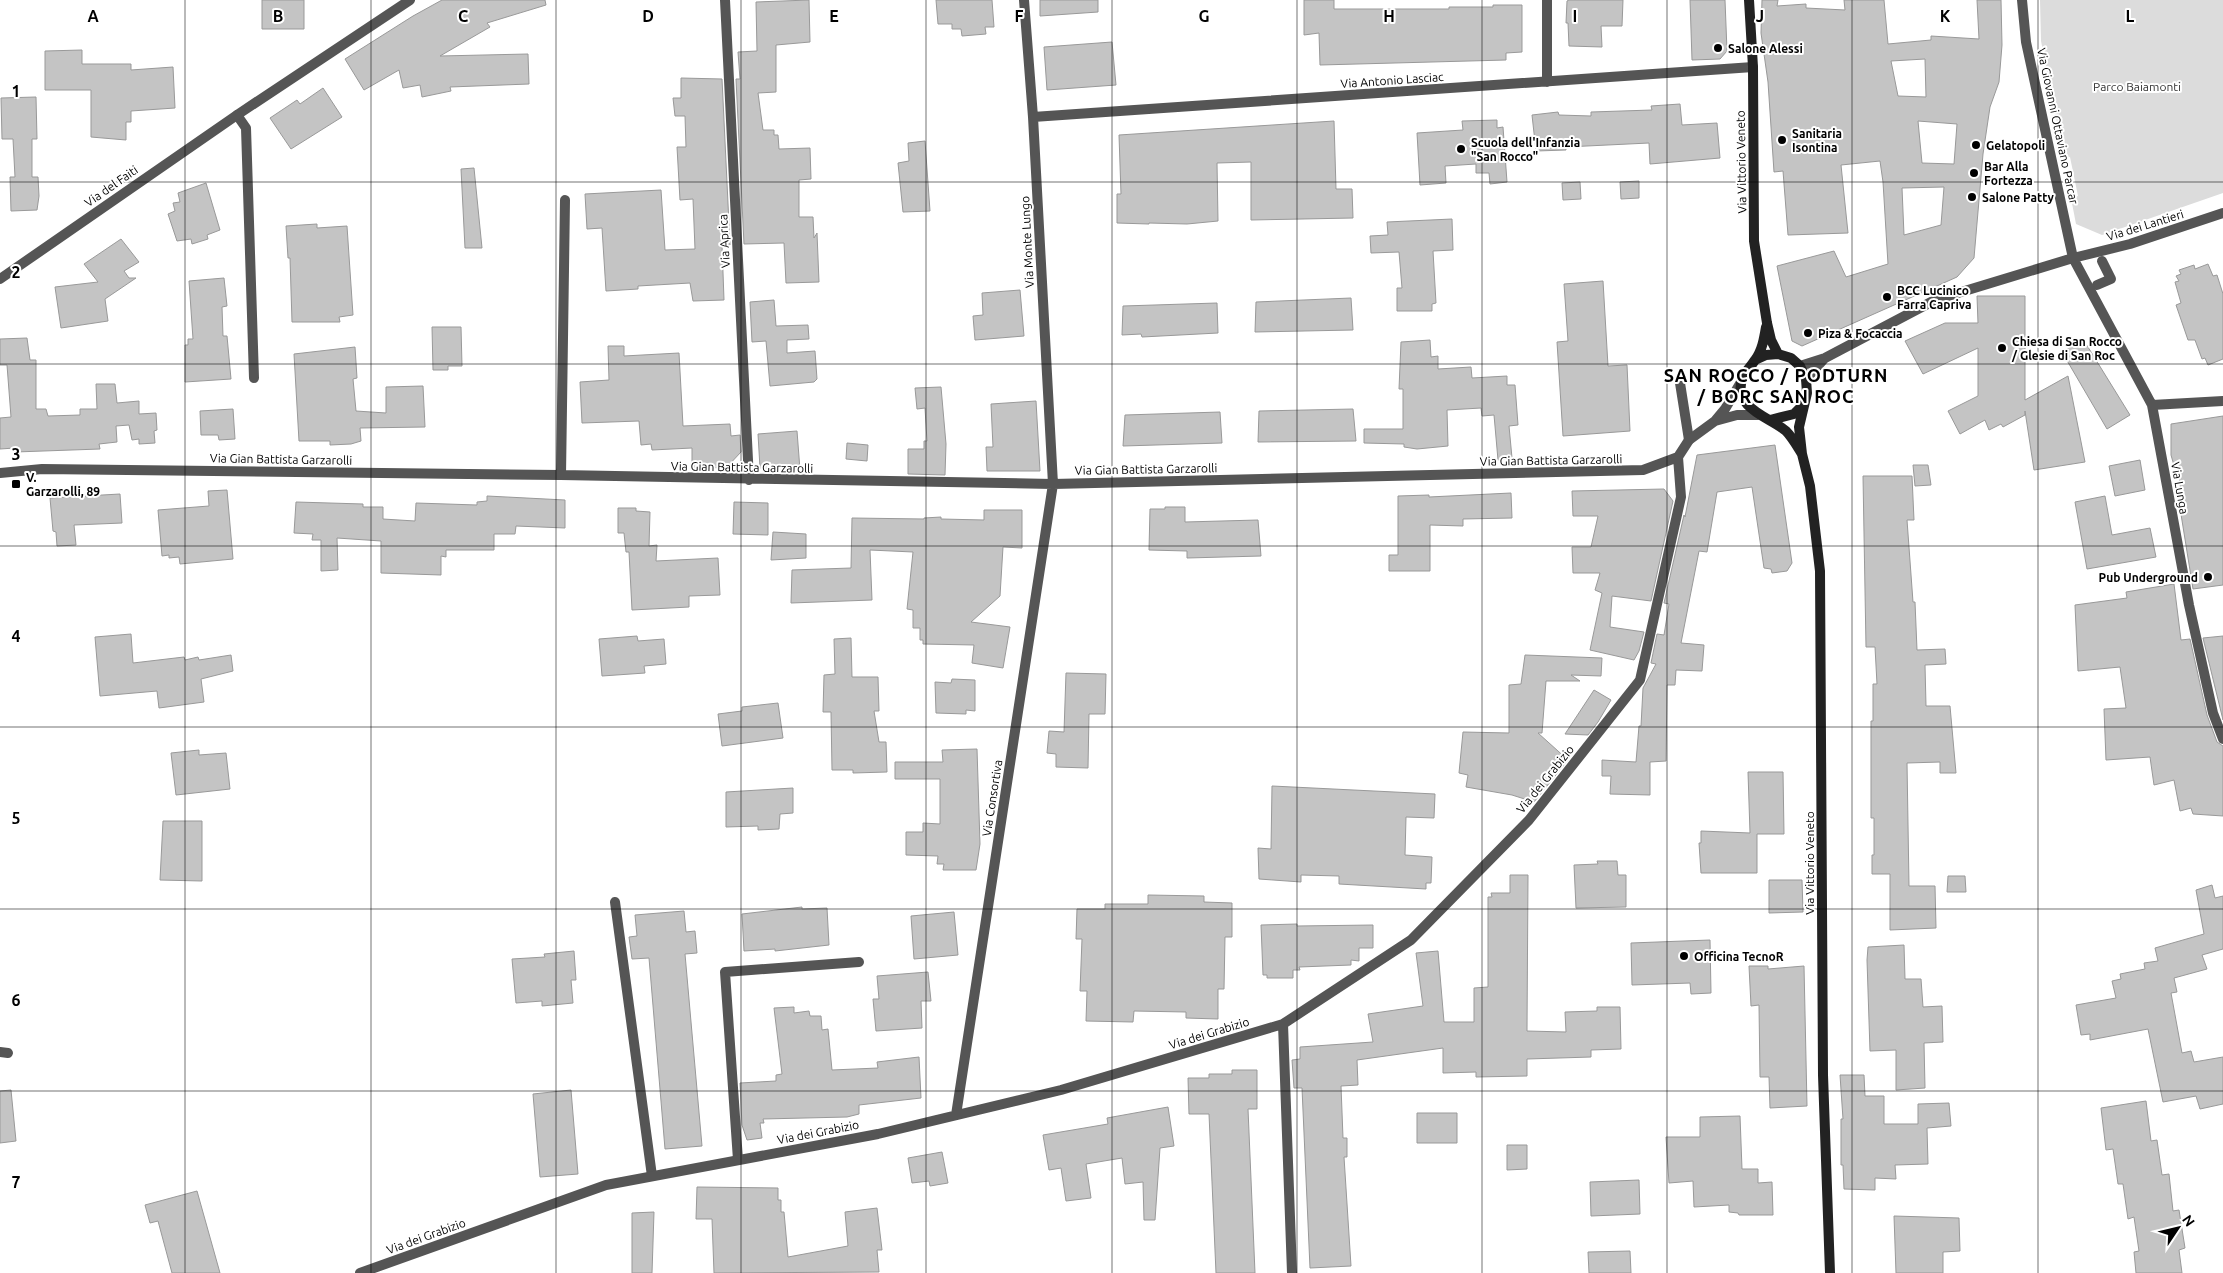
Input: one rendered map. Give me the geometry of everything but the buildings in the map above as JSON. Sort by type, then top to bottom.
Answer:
[{"type":"main road","name":"Via Vittorio Veneto","points":[[1749,0],[1753,68],[1754,241],[1767,323],[1771,340],[1778,354]]},
{"type":"main road","name":"Via Vittorio Veneto","points":[[1741,382],[1746,370],[1756,360],[1764,343],[1767,323]]},
{"type":"main road","points":[[1756,360],[1766,355],[1778,354],[1791,358],[1800,366]]},
{"type":"main road","name":"Via Vittorio Veneto","points":[[1800,366],[1806,379],[1807,393],[1799,426],[1802,454],[1810,486],[1820,571],[1823,1075],[1830,1273]]},
{"type":"main road","points":[[1741,382],[1743,395],[1749,407],[1758,415]]},
{"type":"main road","points":[[1770,420],[1794,414],[1804,404]]},
{"type":"main road","name":"Via Vittorio Veneto","points":[[1758,415],[1770,420],[1788,433],[1802,454]]},
{"type":"street","name":"Via del Faiti","points":[[0,279],[237,115],[410,0]]},
{"type":"street","name":"Via Aprica","points":[[725,0],[749,480]]},
{"type":"street","name":"Via Monte Lungo","points":[[1024,0],[1033,117],[1052,484]]},
{"type":"street","points":[[1547,0],[1547,82]]},
{"type":"street","name":"Via Giovanni Ottaviano Parcar","points":[[2022,0],[2026,42],[2074,258]]},
{"type":"street","name":"Via Antonio Lasciac","points":[[1033,117],[1753,68]]},
{"type":"street","points":[[237,115],[246,128],[254,378]]},
{"type":"street","points":[[561,475],[565,200]]},
{"type":"street","name":"Via dei Lantieri","points":[[1825,358],[1935,300],[2006,277],[2130,244],[2223,214]]},
{"type":"street","name":"Via Lunga","points":[[2074,258],[2152,405],[2188,605],[2213,713],[2223,739]]},
{"type":"street","points":[[2098,286],[2110,279],[2102,260]]},
{"type":"street","points":[[1800,366],[1825,358]]},
{"type":"street","points":[[1806,379],[1825,358]]},
{"type":"street","points":[[1678,457],[1688,440],[1714,421],[1731,402],[1741,382]]},
{"type":"street","points":[[1680,383],[1688,440]]},
{"type":"street","points":[[2152,405],[2223,401]]},
{"type":"street","points":[[1714,421],[1737,415],[1758,415]]},
{"type":"street","name":"Via Gian Battista Garzarolli","points":[[0,473],[42,469],[561,475],[749,480],[1052,484],[1643,470],[1678,457]]},
{"type":"street","name":"Via dei Grabizio","points":[[360,1273],[606,1184],[878,1134],[1062,1090],[1283,1024],[1411,940],[1529,820],[1640,680],[1681,497],[1678,457]]},
{"type":"street","name":"Via Consortiva","points":[[956,1115],[1052,484]]},
{"type":"street","points":[[615,902],[652,1176]]},
{"type":"street","points":[[738,1160],[725,972],[859,962]]},
{"type":"street","points":[[1283,1024],[1292,1273]]},
{"type":"green space","name":"Parco Baiamonti","points":[[2040,0],[2223,0],[2223,193],[2102,235],[2076,224],[2071,198],[2078,196],[2070,157],[2064,158],[2041,41]]},
{"type":"place","name":"Salone Alessi","points":[[1718,48]]},
{"type":"place","name":"Sanitaria Isontina","points":[[1782,140]]},
{"type":"place","name":"Gelatopoli","points":[[1976,145]]},
{"type":"place","name":"Scuola dell'Infanzia \"San Rocco\"","points":[[1461,149]]},
{"type":"place","name":"Bar Alla Fortezza","points":[[1974,173]]},
{"type":"place","name":"Salone Patty","points":[[1972,197]]},
{"type":"place","name":"BCC Lucinico Farra Capriva","points":[[1887,297]]},
{"type":"place","name":"Piza & Focaccia","points":[[1808,333]]},
{"type":"place","name":"Chiesa di San Rocco / Glesie di San Roc","points":[[2002,348]]},
{"type":"place","name":"V. Garzarolli, 89","points":[[16,484]]},
{"type":"place","name":"Pub Underground","points":[[2208,577]]},
{"type":"place","name":"Officina TecnoR","points":[[1684,956]]},
{"type":"district","name":"SAN ROCCO / PODTURN / BORC SAN ROC","points":[[1776,385]]}]
